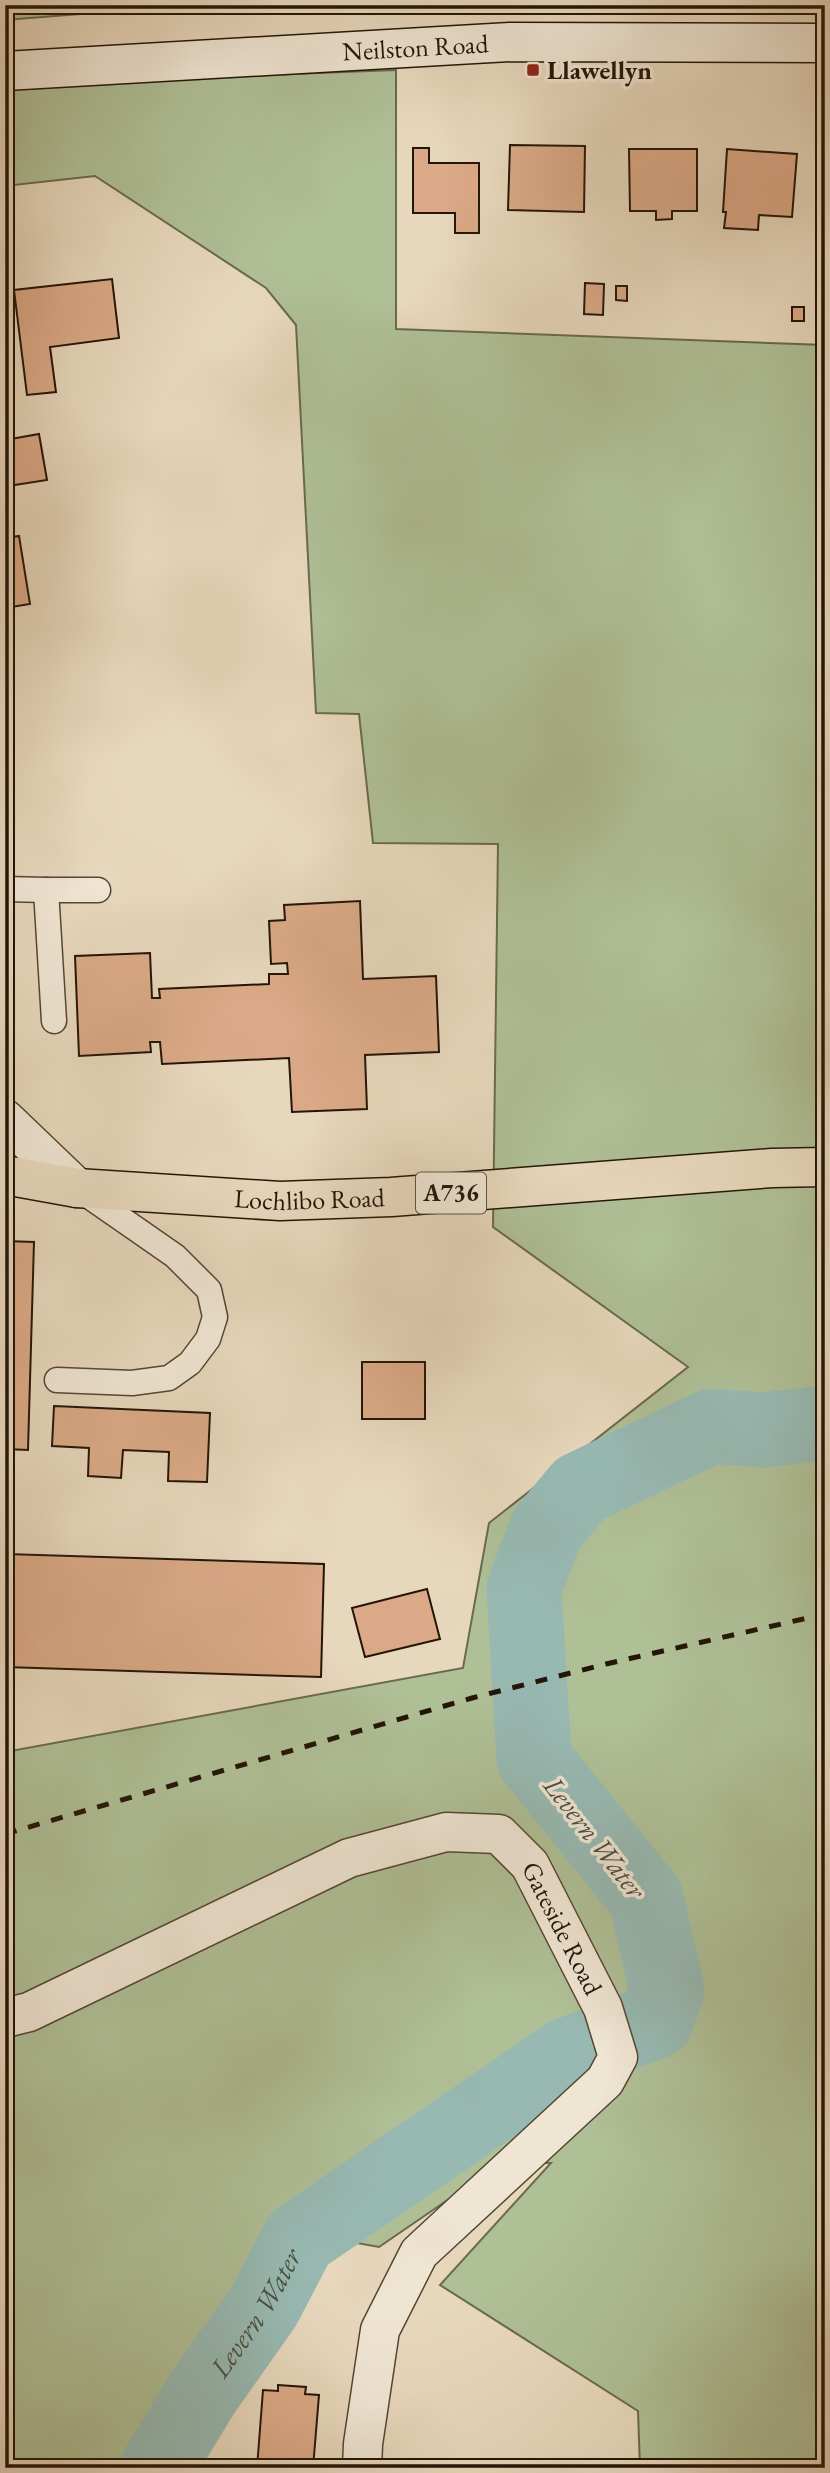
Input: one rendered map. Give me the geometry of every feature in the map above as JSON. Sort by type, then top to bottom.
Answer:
[{"type":"main road","name":"Lochlibo Road","points":[[5,1174],[77,1188],[293,1200],[391,1197],[772,1168],[825,1167]]},
{"type":"street","name":"Neilston Road","points":[[5,71],[510,42],[825,43]]},
{"type":"street","points":[[5,1119],[77,1188]]},
{"type":"street","name":"Gateside Road","points":[[5,2018],[29,2012],[348,1858],[446,1832],[499,1834],[530,1865],[603,2008],[618,2057],[605,2081],[419,2253],[380,2330],[363,2444],[362,2468]]},
{"type":"lane","points":[[5,889],[98,890]]},
{"type":"lane","points":[[46,890],[54,1021]]},
{"type":"lane","points":[[57,1380],[132,1383],[169,1378],[190,1363],[208,1339],[215,1317],[209,1290],[175,1256],[77,1188]]},
{"type":"green space","points":[[5,5],[196,5],[5,20]]},
{"type":"green space","points":[[396,70],[396,329],[825,345],[825,2468],[640,2468],[638,2411],[440,2285],[551,2163],[503,2162],[379,2247],[307,2234],[193,2468],[5,2468],[5,1752],[463,1668],[489,1523],[688,1367],[493,1227],[498,844],[373,843],[359,714],[316,713],[296,325],[266,288],[95,176],[5,186],[5,91],[54,83]]},
{"type":"building","points":[[510,145],[585,146],[584,212],[508,210]]},
{"type":"building","points":[[413,148],[429,148],[429,163],[479,163],[479,233],[455,233],[455,213],[413,213]]},
{"type":"building","points":[[629,149],[697,149],[697,211],[672,211],[672,219],[656,220],[656,211],[630,211]]},
{"type":"building","points":[[727,149],[797,154],[792,217],[759,215],[758,230],[724,228]]},
{"type":"building","points":[[112,279],[119,338],[50,347],[56,392],[27,395],[14,290]]},
{"type":"building","points":[[585,283],[604,284],[603,315],[584,314]]},
{"type":"building","points":[[616,286],[627,286],[627,301],[616,300]]},
{"type":"building","points":[[792,307],[804,307],[804,321],[792,321]]},
{"type":"building","points":[[39,434],[47,480],[8,486],[5,440]]},
{"type":"building","points":[[19,536],[30,604],[5,608],[5,538]]},
{"type":"building","points":[[360,901],[363,979],[436,976],[439,1052],[365,1055],[367,1109],[292,1112],[289,1058],[162,1064],[160,1042],[150,1042],[151,1052],[79,1056],[75,956],[150,953],[152,998],[160,998],[159,989],[269,984],[269,974],[288,974],[287,963],[271,964],[269,921],[285,920],[284,905]]},
{"type":"building","points":[[5,1241],[34,1242],[28,1450],[5,1449]]},
{"type":"building","points":[[362,1362],[425,1362],[425,1419],[362,1419]]},
{"type":"building","points":[[54,1406],[210,1413],[207,1482],[168,1481],[169,1452],[123,1450],[121,1478],[88,1476],[89,1448],[52,1446]]},
{"type":"building","points":[[6,1554],[324,1564],[321,1677],[5,1667]]},
{"type":"building","points":[[427,1589],[440,1639],[365,1657],[352,1608]]},
{"type":"building","points":[[278,2385],[306,2387],[305,2394],[319,2395],[313,2468],[257,2468],[263,2390],[278,2391]]},
{"type":"waterway","name":"Levern Water","points":[[157,2468],[202,2394],[264,2306],[299,2239],[567,2055],[656,2021],[667,1990],[646,1898],[534,1759],[524,1589],[546,1530],[580,1489],[712,1426],[764,1430],[825,1423]]},
{"type":"railway","points":[[5,1834],[472,1698],[825,1614]]},
{"type":"place","name":"Llawellyn","points":[[533,70]]}]
